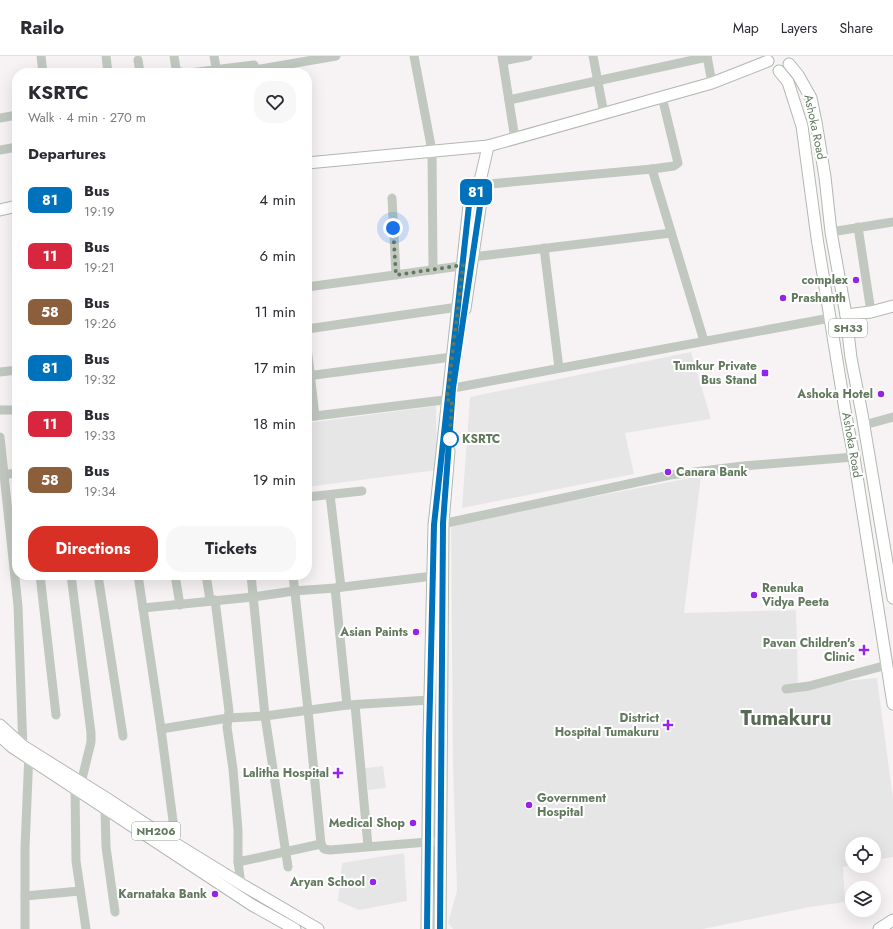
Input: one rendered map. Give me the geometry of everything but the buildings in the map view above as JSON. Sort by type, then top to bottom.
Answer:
[{"type":"main road","points":[[312,163],[488,146],[712,83],[769,58]]},
{"type":"main road","name":"Ashoka Road","points":[[769,58],[772,69],[779,71],[788,82],[802,126],[817,238],[854,456],[893,704]]},
{"type":"main road","name":"SH33","points":[[779,71],[786,68],[790,58]]},
{"type":"main road","name":"Ashoka Road","points":[[790,58],[811,98],[821,150],[831,232],[846,315],[851,358],[864,425],[893,598]]},
{"type":"main road","points":[[427,929],[433,576],[450,394],[469,262],[469,205],[470,200],[478,188],[488,146]]},
{"type":"main road","points":[[0,210],[12,207]]},
{"type":"main road","points":[[455,357],[458,307],[469,262]]},
{"type":"main road","points":[[846,315],[871,312],[893,306]]},
{"type":"main road","points":[[438,524],[440,929]]},
{"type":"main road","name":"NH206","points":[[0,725],[26,752]]},
{"type":"main road","name":"NH206","points":[[0,736],[12,747],[26,752],[158,837],[252,905],[295,929]]},
{"type":"main road","name":"NH206","points":[[78,785],[105,808],[158,837],[176,844],[318,929]]},
{"type":"main road","points":[[879,929],[893,920]]},
{"type":"main road","points":[[888,929],[893,928]]},
{"type":"street","points":[[41,56],[42,68]]},
{"type":"street","points":[[106,56],[107,68]]},
{"type":"street","points":[[174,56],[176,68]]},
{"type":"street","points":[[214,56],[216,68]]},
{"type":"street","points":[[239,68],[336,56]]},
{"type":"street","points":[[414,56],[432,151],[433,270]]},
{"type":"street","points":[[515,139],[502,58],[528,56]]},
{"type":"street","points":[[593,56],[604,114]]},
{"type":"street","points":[[509,100],[598,82],[707,57],[712,83]]},
{"type":"street","points":[[138,60],[139,68]]},
{"type":"street","points":[[478,188],[674,166],[678,163],[662,97]]},
{"type":"street","points":[[0,118],[12,116]]},
{"type":"street","points":[[0,150],[12,148]]},
{"type":"street","points":[[652,169],[704,341]]},
{"type":"street","points":[[392,198],[396,275]]},
{"type":"street","points":[[831,232],[893,222]]},
{"type":"street","points":[[858,227],[871,312]]},
{"type":"street","points":[[312,286],[433,270],[544,248],[671,233]]},
{"type":"street","points":[[544,248],[559,368]]},
{"type":"street","points":[[312,328],[458,307]]},
{"type":"street","points":[[312,417],[450,394],[559,368],[830,318]]},
{"type":"street","points":[[312,376],[455,357]]},
{"type":"street","points":[[0,372],[12,371]]},
{"type":"street","points":[[0,410],[12,410]]},
{"type":"street","points":[[864,425],[893,417]]},
{"type":"street","points":[[0,438],[2,474],[12,556]]},
{"type":"street","points":[[438,524],[670,475],[743,466],[854,456]]},
{"type":"street","points":[[2,474],[12,473]]},
{"type":"street","points":[[312,497],[362,491]]},
{"type":"street","points":[[330,495],[338,588],[368,846]]},
{"type":"street","points":[[143,608],[253,597],[294,591],[338,588],[433,576]]},
{"type":"street","points":[[15,580],[18,606],[26,752],[25,929]]},
{"type":"street","points":[[41,580],[56,715]]},
{"type":"street","points":[[72,580],[91,733],[90,742],[78,785],[76,861],[86,929]]},
{"type":"street","points":[[99,580],[123,736]]},
{"type":"street","points":[[139,580],[161,729],[176,844]]},
{"type":"street","points":[[176,580],[180,605]]},
{"type":"street","points":[[207,580],[212,600],[229,711],[227,727],[233,769],[238,830],[238,862],[241,884]]},
{"type":"street","points":[[251,580],[265,716],[288,867]]},
{"type":"street","points":[[293,580],[321,844],[324,849],[330,850],[440,841]]},
{"type":"street","points":[[786,689],[809,686],[887,665]]},
{"type":"street","points":[[161,729],[228,718],[265,716],[351,705],[430,700]]},
{"type":"street","points":[[105,808],[106,847],[116,912]]},
{"type":"street","points":[[238,862],[321,844]]},
{"type":"street","points":[[25,896],[80,891]]},
{"type":"shaded area","points":[[691,352],[711,419],[625,433],[634,474],[462,508],[470,397]]},
{"type":"shaded area","points":[[436,406],[437,470],[312,486],[312,422]]},
{"type":"shaded area","name":"District Hospital Tumakuru","points":[[701,476],[684,613],[796,610],[798,685],[877,678],[893,799],[893,857],[881,859],[881,837],[845,837],[845,867],[843,867],[845,902],[810,907],[703,929],[453,929],[448,923],[457,891],[453,765],[451,524]]},
{"type":"shaded area","points":[[383,766],[386,788],[368,790],[365,768]]},
{"type":"shaded area","name":"Aryan School","points":[[404,853],[407,901],[359,910],[338,901],[342,863]]},
{"type":"bus line","name":"81","points":[[427,929],[429,738],[434,525],[469,205],[470,200],[477,191],[481,201],[453,388],[443,523],[440,929]]},
{"type":"place","name":"complex","points":[[856,280]]},
{"type":"place","name":"Prashanth","points":[[783,298]]},
{"type":"place","name":"Tumkur Private Bus Stand","points":[[765,373]]},
{"type":"place","name":"Ashoka Hotel","points":[[881,394]]},
{"type":"place","name":"KSRTC","points":[[450,439]]},
{"type":"place","name":"Canara Bank","points":[[668,472]]},
{"type":"place","name":"Renuka Vidya Peeta","points":[[754,595]]},
{"type":"place","name":"Asian Paints","points":[[416,632]]},
{"type":"place","name":"Pavan Children's Clinic","points":[[864,650]]},
{"type":"place","name":"District Hospital Tumakuru","points":[[668,725]]},
{"type":"place","name":"Lalitha Hospital","points":[[338,773]]},
{"type":"place","name":"Government Hospital","points":[[529,805]]},
{"type":"place","name":"Medical Shop","points":[[413,823]]},
{"type":"place","name":"Aryan School","points":[[373,882]]},
{"type":"place","name":"Karnataka Bank","points":[[215,894]]},
{"type":"district","name":"Tumakuru","points":[[786,718]]},
{"type":"route","points":[[393,228],[396,275],[463,265],[447,400],[452,400],[449,446],[450,439]]}]
